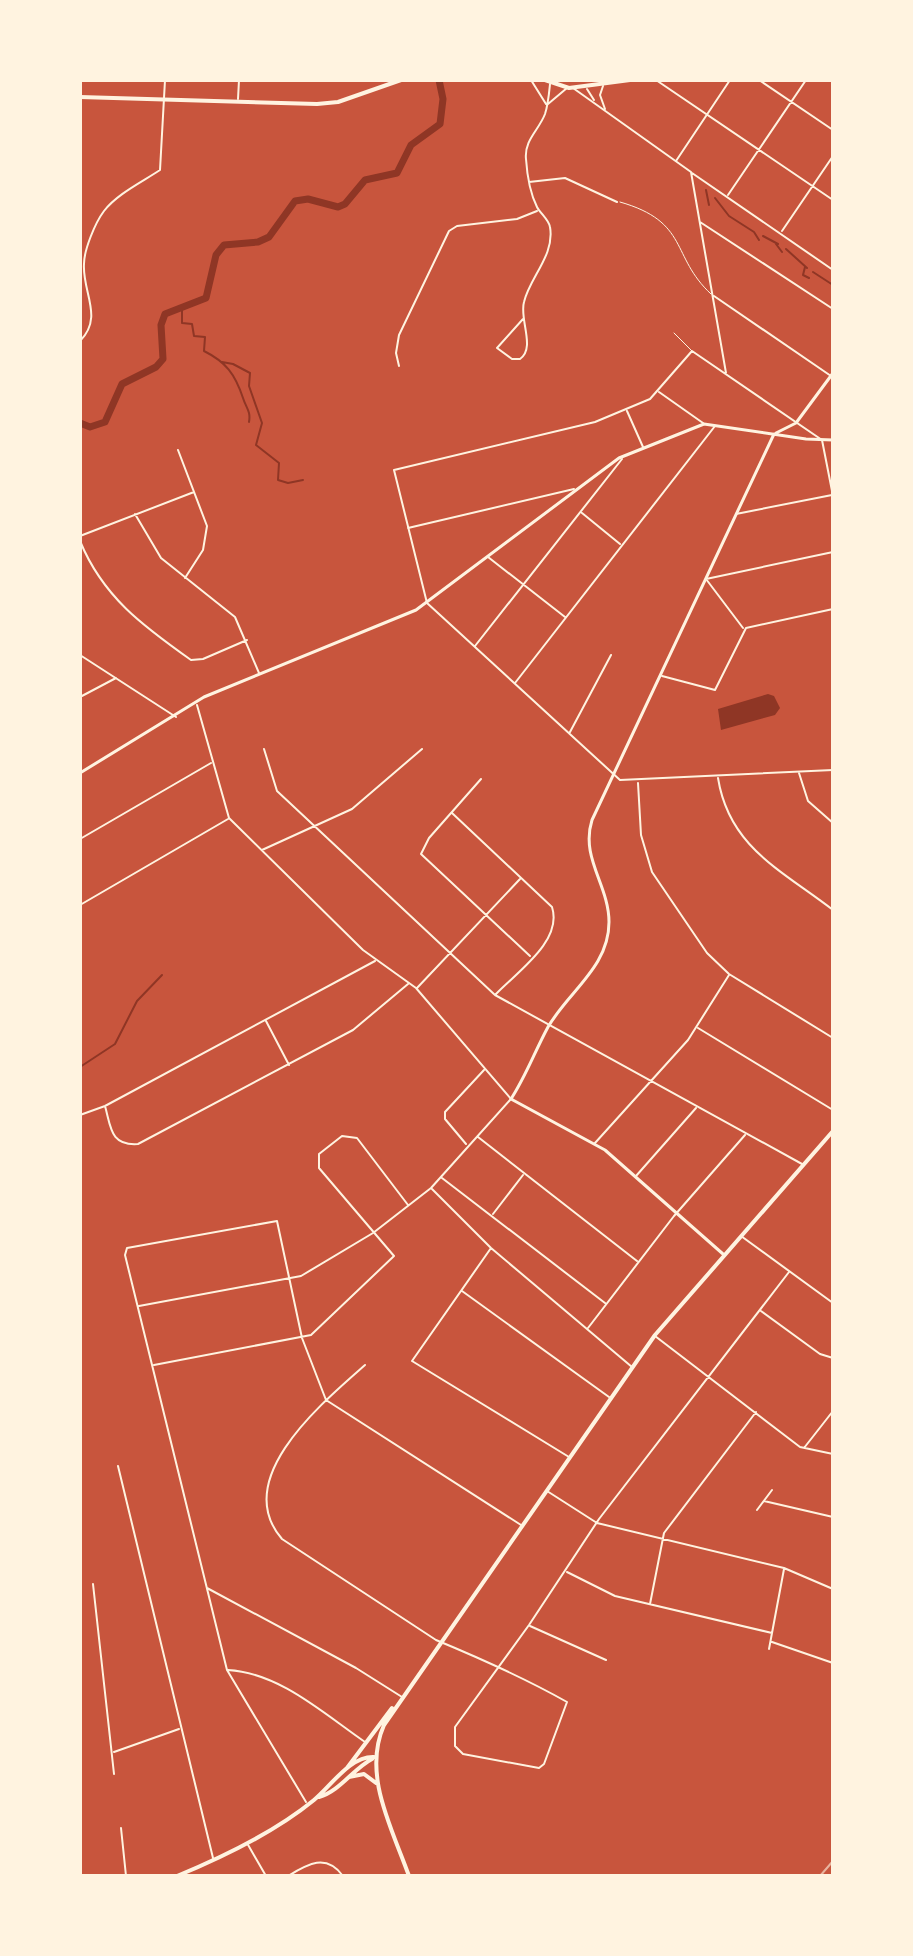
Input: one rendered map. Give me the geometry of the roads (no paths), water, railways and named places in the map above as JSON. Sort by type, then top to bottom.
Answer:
[{"type":"main road","points":[[80,97],[338,102],[401,80]]},
{"type":"main road","points":[[548,81],[570,88],[585,82],[630,80]]},
{"type":"main road","points":[[409,1876],[378,1785],[374,1757],[384,1725],[655,1335],[833,1131]]},
{"type":"main road","points":[[340,1775],[402,1697]]},
{"type":"main road","points":[[316,1798],[361,1759],[374,1757]]},
{"type":"main road","points":[[177,1876],[214,1860],[333,1790],[374,1757]]},
{"type":"main road","points":[[347,1778],[364,1774],[378,1785]]},
{"type":"street","points":[[80,341],[90,330],[92,319],[85,257],[104,211],[160,170],[165,80]]},
{"type":"street","points":[[238,102],[239,80]]},
{"type":"street","points":[[531,80],[547,105]]},
{"type":"street","points":[[656,80],[833,200]]},
{"type":"street","points":[[676,162],[730,80]]},
{"type":"street","points":[[759,80],[833,130]]},
{"type":"street","points":[[727,195],[806,80]]},
{"type":"street","points":[[523,319],[497,348],[512,359],[520,359],[527,353],[524,299],[548,248],[550,226],[539,211],[529,182],[526,148],[547,105],[548,81]]},
{"type":"street","points":[[585,82],[605,111],[833,270]]},
{"type":"street","points":[[605,111],[600,90],[606,83]]},
{"type":"street","points":[[547,105],[570,88],[598,104]]},
{"type":"street","points":[[781,233],[833,156]]},
{"type":"street","points":[[691,172],[726,374]]},
{"type":"street","points":[[529,182],[565,178],[617,202]]},
{"type":"street","points":[[399,366],[399,335],[449,231],[483,221],[517,219],[539,211]]},
{"type":"street","points":[[699,221],[833,309]]},
{"type":"street","points":[[138,1306],[301,1276],[373,1233],[431,1188],[511,1099],[548,1027],[597,964],[606,946],[609,915],[588,852],[592,820],[774,434],[796,423],[832,375],[713,296]]},
{"type":"street","points":[[736,514],[833,495],[822,440],[692,351],[658,391],[595,422],[394,470],[427,603],[620,780],[833,770]]},
{"type":"street","points":[[658,391],[704,424]]},
{"type":"street","points":[[626,409],[643,447]]},
{"type":"street","points":[[80,773],[197,705],[204,697],[399,619],[427,603],[574,489],[625,455],[643,447],[704,424],[833,440]]},
{"type":"street","points":[[515,683],[715,425]]},
{"type":"street","points":[[178,450],[207,526],[207,540],[184,579]]},
{"type":"street","points":[[474,647],[625,455]]},
{"type":"street","points":[[408,528],[574,489]]},
{"type":"street","points":[[80,536],[195,492]]},
{"type":"street","points":[[581,512],[622,545]]},
{"type":"street","points":[[135,514],[161,558],[235,617],[259,674]]},
{"type":"street","points":[[80,541],[105,588],[119,604],[191,660],[203,659],[247,640]]},
{"type":"street","points":[[706,579],[833,552]]},
{"type":"street","points":[[487,557],[565,617]]},
{"type":"street","points":[[706,579],[744,629]]},
{"type":"street","points":[[744,629],[833,609]]},
{"type":"street","points":[[660,675],[715,690],[744,629]]},
{"type":"street","points":[[80,655],[176,717]]},
{"type":"street","points":[[569,733],[611,655]]},
{"type":"street","points":[[80,697],[117,678]]},
{"type":"street","points":[[197,705],[229,818],[377,960],[416,988],[511,1099],[524,1109],[595,1143],[723,1254]]},
{"type":"street","points":[[264,749],[274,787],[495,995],[548,1027],[802,1164]]},
{"type":"street","points":[[261,850],[352,809],[422,749]]},
{"type":"street","points":[[80,839],[212,762]]},
{"type":"street","points":[[799,772],[808,801],[833,823]]},
{"type":"street","points":[[718,777],[722,804],[735,831],[748,845],[833,910]]},
{"type":"street","points":[[481,779],[429,838],[421,854],[531,957]]},
{"type":"street","points":[[638,781],[641,835],[658,886],[707,953],[729,974],[833,1038]]},
{"type":"street","points":[[452,813],[552,907],[555,916],[549,938],[495,995]]},
{"type":"street","points":[[80,905],[229,818]]},
{"type":"street","points":[[416,988],[520,878]]},
{"type":"street","points":[[80,1115],[105,1106],[377,960]]},
{"type":"street","points":[[595,1143],[697,1027],[729,974]]},
{"type":"street","points":[[105,1106],[108,1127],[114,1137],[123,1143],[138,1144],[353,1030],[409,983]]},
{"type":"street","points":[[265,1020],[289,1065]]},
{"type":"street","points":[[697,1027],[833,1110]]},
{"type":"street","points":[[468,1146],[445,1119],[445,1112],[485,1069]]},
{"type":"street","points":[[635,1177],[697,1108]]},
{"type":"street","points":[[588,1328],[676,1214],[746,1135]]},
{"type":"street","points":[[153,1365],[302,1338],[316,1331],[394,1256],[317,1164],[319,1154],[342,1136],[357,1138],[409,1206]]},
{"type":"street","points":[[477,1136],[638,1261]]},
{"type":"street","points":[[492,1215],[524,1174]]},
{"type":"street","points":[[441,1177],[606,1304]]},
{"type":"street","points":[[431,1188],[491,1248],[632,1367]]},
{"type":"street","points":[[307,1804],[227,1670],[125,1255],[127,1248],[277,1221],[302,1338],[326,1400],[522,1526]]},
{"type":"street","points":[[740,1235],[833,1303]]},
{"type":"street","points":[[491,1248],[412,1361],[460,1394],[569,1457]]},
{"type":"street","points":[[365,1365],[326,1400],[269,1475],[264,1501],[272,1528],[282,1539],[441,1642],[495,1669],[567,1702],[542,1767],[536,1769],[468,1756],[455,1746],[453,1734],[495,1669],[529,1625],[597,1523],[789,1272]]},
{"type":"street","points":[[461,1290],[610,1398]]},
{"type":"street","points":[[760,1310],[820,1354],[833,1358]]},
{"type":"street","points":[[655,1335],[804,1448],[833,1454]]},
{"type":"street","points":[[804,1448],[833,1411]]},
{"type":"street","points":[[650,1604],[662,1540],[756,1412]]},
{"type":"street","points":[[118,1466],[214,1860]]},
{"type":"street","points":[[757,1510],[772,1490]]},
{"type":"street","points":[[546,1491],[597,1523],[784,1568],[833,1589]]},
{"type":"street","points":[[764,1501],[833,1517]]},
{"type":"street","points":[[769,1649],[784,1568]]},
{"type":"street","points":[[566,1571],[615,1596],[772,1633]]},
{"type":"street","points":[[93,1584],[114,1774]]},
{"type":"street","points":[[206,1588],[356,1668],[402,1697]]},
{"type":"street","points":[[529,1625],[606,1660]]},
{"type":"street","points":[[770,1641],[833,1663]]},
{"type":"street","points":[[227,1670],[254,1674],[275,1682],[365,1742]]},
{"type":"street","points":[[113,1752],[182,1728]]},
{"type":"street","points":[[121,1828],[126,1876]]},
{"type":"street","points":[[246,1842],[266,1876]]},
{"type":"street","points":[[288,1876],[316,1862],[333,1865],[343,1876]]},
{"type":"lane","points":[[617,202],[669,226],[698,278],[713,296]]},
{"type":"lane","points":[[674,333],[692,351]]},
{"type":"waterway","points":[[80,423],[90,427],[105,422],[122,384],[156,367],[163,359],[161,325],[165,314],[206,298],[216,255],[224,245],[258,242],[269,237],[295,201],[308,199],[338,207],[345,204],[365,180],[397,173],[411,145],[440,124],[443,99],[439,80]]},
{"type":"waterway","points":[[706,190],[709,205]]},
{"type":"waterway","points":[[715,198],[729,216],[754,232],[759,240]]},
{"type":"waterway","points":[[763,236],[778,244]]},
{"type":"waterway","points":[[776,244],[782,252]]},
{"type":"waterway","points":[[786,249],[807,268]]},
{"type":"waterway","points":[[805,267],[803,275],[809,278]]},
{"type":"waterway","points":[[813,272],[833,285]]},
{"type":"waterway","points":[[833,287],[833,295]]},
{"type":"waterway","points":[[182,307],[182,323],[192,324],[194,336],[205,337],[204,351],[224,364],[233,375],[249,412],[249,422]]},
{"type":"waterway","points":[[222,362],[250,373],[249,386],[262,423],[256,445],[279,463],[278,480],[288,483],[303,480]]},
{"type":"waterway","points":[[80,1067],[115,1044],[137,1001],[162,975]]},
{"type":"railway","points":[[820,1876],[833,1861]]}]
